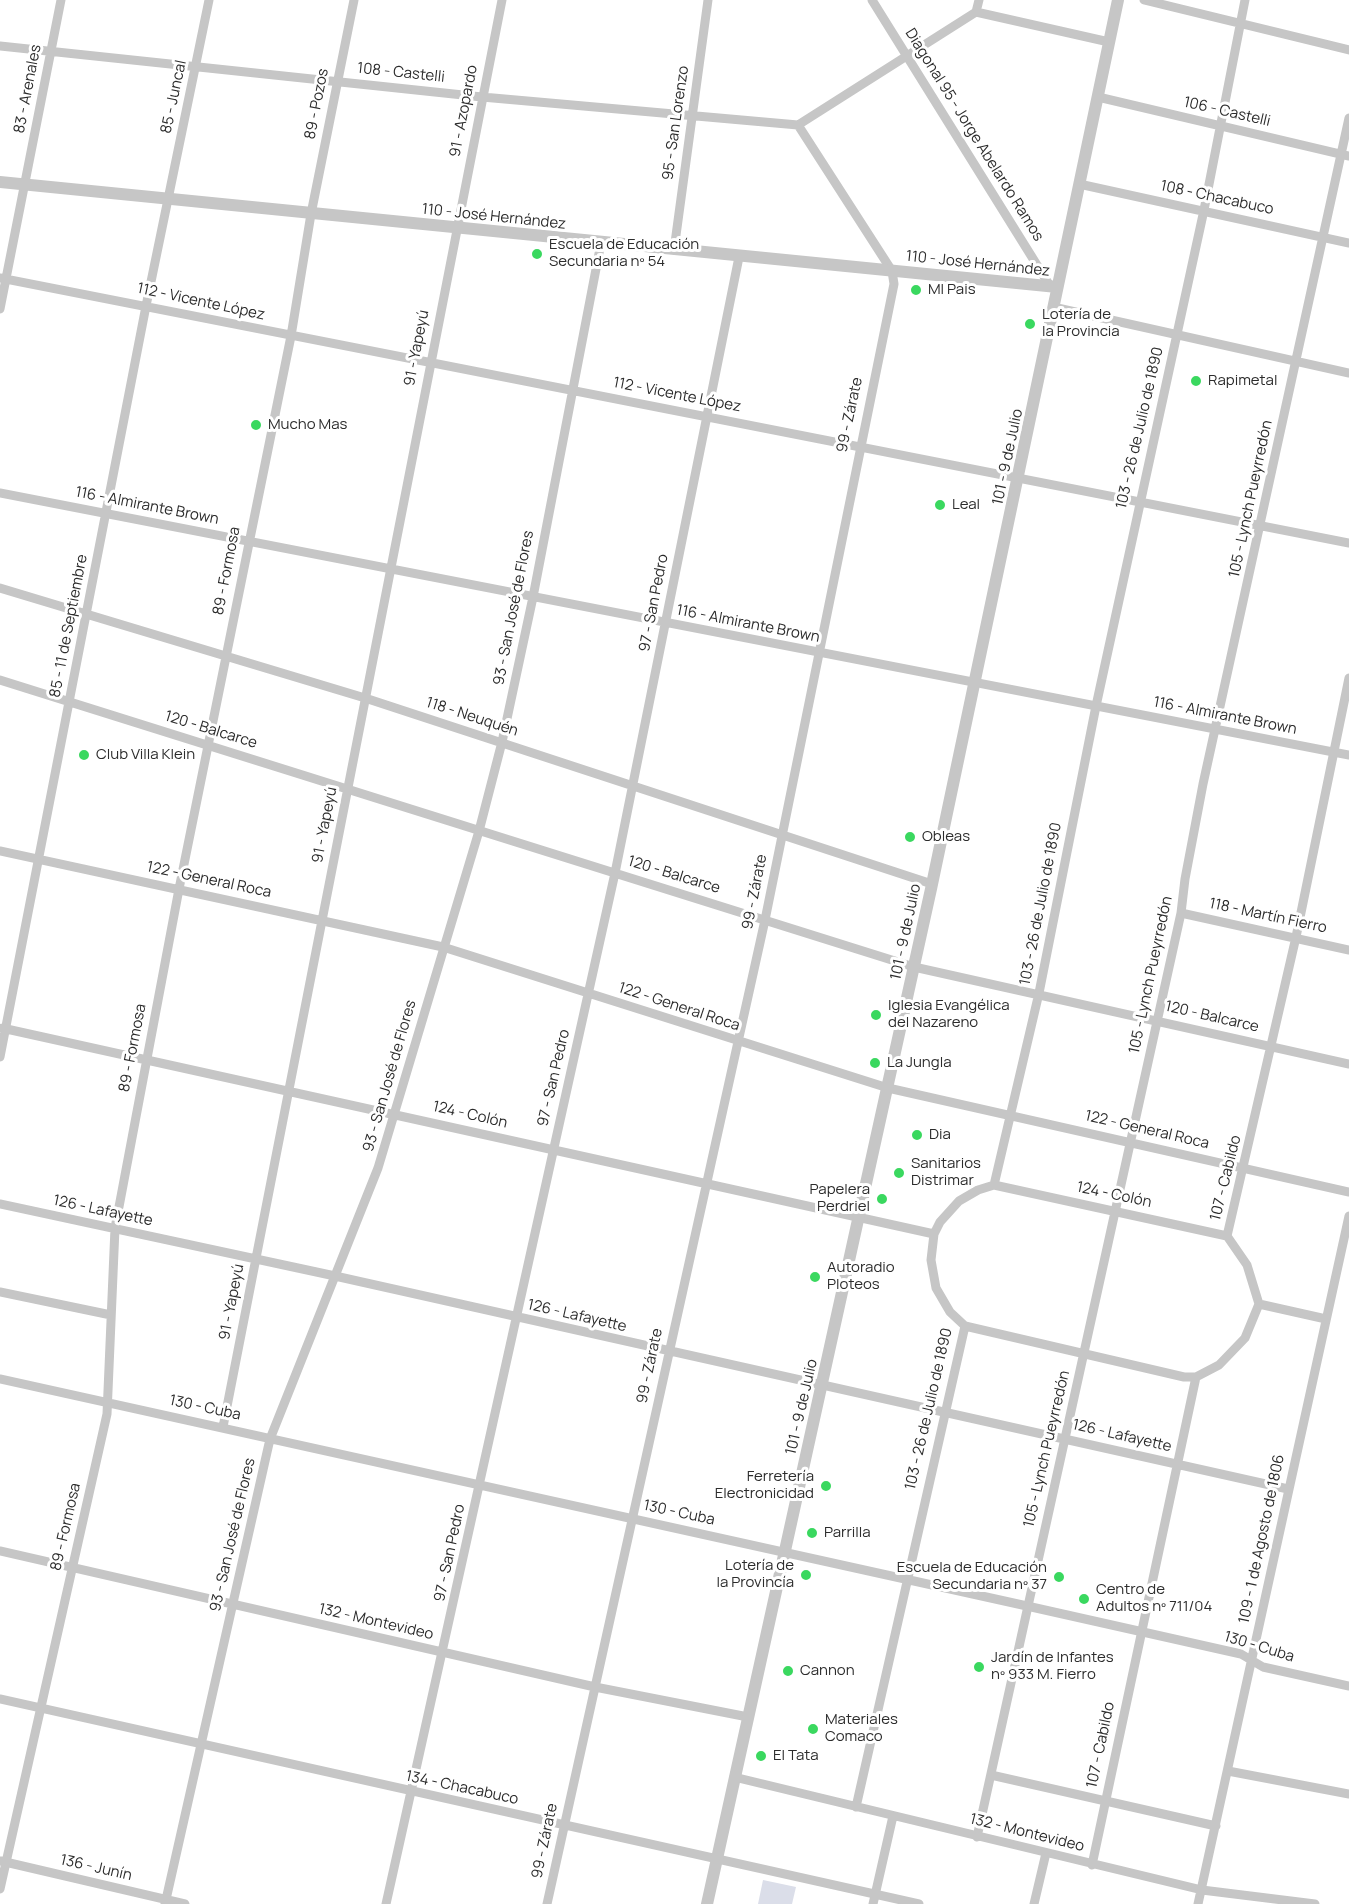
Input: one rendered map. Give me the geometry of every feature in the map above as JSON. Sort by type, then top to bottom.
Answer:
[{"type":"street","name":"83 - Arenales","points":[[0,309],[3,279],[25,184],[61,0]]},
{"type":"street","name":"85 - Juncal","points":[[168,199],[209,0]]},
{"type":"street","name":"89 - Pozos","points":[[311,214],[354,0]]},
{"type":"street","name":"91 - Azopardo","points":[[457,228],[502,0]]},
{"type":"street","name":"95 - San Lorenzo","points":[[674,250],[708,0]]},
{"type":"street","name":"Diagonal 95 - Jorge Abelardo Ramos","points":[[872,0],[1053,286]]},
{"type":"street","points":[[892,271],[798,125],[976,12],[979,0]]},
{"type":"street","name":"101 - 9 de Julio","points":[[707,1904],[976,683],[1053,307],[1053,286],[1079,184],[1118,0]]},
{"type":"street","points":[[1144,0],[1349,50]]},
{"type":"street","name":"103 - 26 de Julio de 1890","points":[[994,1185],[1039,993],[1139,500],[1204,210],[1245,0]]},
{"type":"street","points":[[976,12],[1108,42]]},
{"type":"street","name":"108 - Castelli","points":[[0,46],[482,97],[798,125]]},
{"type":"street","name":"106 - Castelli","points":[[1098,97],[1345,155]]},
{"type":"street","name":"105 - Lynch Pueyrredón","points":[[977,1837],[1132,1142],[1181,913],[1201,794],[1262,525],[1322,236],[1345,155],[1349,118]]},
{"type":"street","name":"110 - José Hernández","points":[[0,182],[739,257],[1053,286]]},
{"type":"street","name":"108 - Chacabuco","points":[[1079,184],[1349,243]]},
{"type":"street","name":"85 - 11 de Septiembre","points":[[0,1058],[3,1028],[39,859],[168,199]]},
{"type":"street","name":"89 - Formosa","points":[[0,1889],[3,1861],[41,1708],[109,1403],[115,1228],[179,889],[291,336],[311,214]]},
{"type":"street","name":"91 - Yapeyú","points":[[223,1427],[287,1090],[391,568],[429,362],[457,228]]},
{"type":"street","name":"93 - San José de Flores","points":[[165,1902],[270,1438],[373,1183],[479,831],[502,742],[533,597],[601,243]]},
{"type":"street","name":"97 - San Pedro","points":[[386,1904],[444,1653],[634,786],[705,415],[739,257]]},
{"type":"street","name":"99 - Zárate","points":[[547,1904],[765,920],[859,445],[894,284],[892,271]]},
{"type":"street","name":"112 - Vicente López","points":[[3,279],[859,445],[1349,543]]},
{"type":"street","points":[[1053,307],[1349,373]]},
{"type":"street","name":"116 - Almirante Brown","points":[[0,493],[1349,755]]},
{"type":"street","name":"118 - Neuquén","points":[[0,588],[365,698],[932,884]]},
{"type":"street","name":"107 - Cabildo","points":[[1258,1304],[1247,1265],[1227,1236],[1245,1167],[1296,937],[1349,678]]},
{"type":"street","name":"120 - Balcarce","points":[[0,680],[914,967],[1039,993],[1349,1064]]},
{"type":"street","name":"122 - General Roca","points":[[0,851],[443,947],[888,1088],[1349,1191]]},
{"type":"street","name":"118 - Martín Fierro","points":[[1181,913],[1349,950]]},
{"type":"street","name":"124 - Colón","points":[[3,1028],[934,1234]]},
{"type":"street","points":[[934,1234],[940,1222],[959,1201],[978,1190],[994,1185]]},
{"type":"street","name":"124 - Colón","points":[[994,1185],[1227,1236]]},
{"type":"street","name":"126 - Lafayette","points":[[0,1204],[335,1276],[1288,1489]]},
{"type":"street","name":"109 - 1 de Agosto de 1806","points":[[1198,1904],[1349,1216]]},
{"type":"street","name":"103 - 26 de Julio de 1890","points":[[856,1807],[943,1413],[965,1326],[950,1312],[936,1288],[931,1260],[934,1234]]},
{"type":"street","points":[[0,1292],[111,1315]]},
{"type":"street","points":[[965,1326],[1083,1356],[1184,1377],[1196,1377],[1219,1365],[1238,1348],[1251,1326],[1258,1304],[1326,1319]]},
{"type":"street","name":"107 - Cabildo","points":[[1092,1865],[1196,1377]]},
{"type":"street","name":"130 - Cuba","points":[[0,1379],[1241,1654],[1263,1667],[1349,1686]]},
{"type":"street","name":"132 - Montevideo","points":[[0,1551],[72,1566],[232,1606],[595,1687],[748,1717]]},
{"type":"street","name":"134 - Chacabuco","points":[[0,1699],[717,1861],[874,1899],[919,1904]]},
{"type":"street","points":[[1228,1771],[1349,1794]]},
{"type":"street","points":[[991,1775],[1216,1826]]},
{"type":"street","name":"132 - Montevideo","points":[[734,1777],[1202,1890],[1315,1904]]},
{"type":"street","points":[[874,1899],[893,1816]]},
{"type":"street","points":[[1034,1904],[1046,1853]]},
{"type":"street","name":"136 - Junín","points":[[3,1861],[165,1902],[185,1904]]},
{"type":"shaded area","points":[[763,1880],[796,1887],[792,1904],[758,1904]]},
{"type":"place","name":"Escuela de Educación Secundaria nº 54","points":[[537,254]]},
{"type":"place","name":"MI Pais","points":[[916,290]]},
{"type":"place","name":"Lotería de la Provincia","points":[[1030,324]]},
{"type":"place","name":"Rapimetal","points":[[1196,381]]},
{"type":"place","name":"Mucho Mas","points":[[256,425]]},
{"type":"place","name":"Leal","points":[[940,505]]},
{"type":"place","name":"Club Villa Klein","points":[[84,755]]},
{"type":"place","name":"Obleas","points":[[910,837]]},
{"type":"place","name":"Iglesia Evangélica del Nazareno","points":[[876,1015]]},
{"type":"place","name":"La Jungla","points":[[875,1063]]},
{"type":"place","name":"Dia","points":[[917,1135]]},
{"type":"place","name":"Sanitarios Distrimar","points":[[899,1173]]},
{"type":"place","name":"Papelera Perdriel","points":[[882,1199]]},
{"type":"place","name":"Autoradio Ploteos","points":[[815,1277]]},
{"type":"place","name":"Ferretería Electronicidad","points":[[826,1486]]},
{"type":"place","name":"Parrilla","points":[[812,1533]]},
{"type":"place","name":"Lotería de la Provincía","points":[[806,1575]]},
{"type":"place","name":"Escuela de Educación Secundaria nº 37","points":[[1059,1577]]},
{"type":"place","name":"Centro de Adultos nº 711/04","points":[[1084,1599]]},
{"type":"place","name":"Jardín de Infantes nº 933 M. Fierro","points":[[979,1667]]},
{"type":"place","name":"Cannon","points":[[788,1671]]},
{"type":"place","name":"Materiales Comaco","points":[[813,1729]]},
{"type":"place","name":"El Tata","points":[[761,1756]]}]
